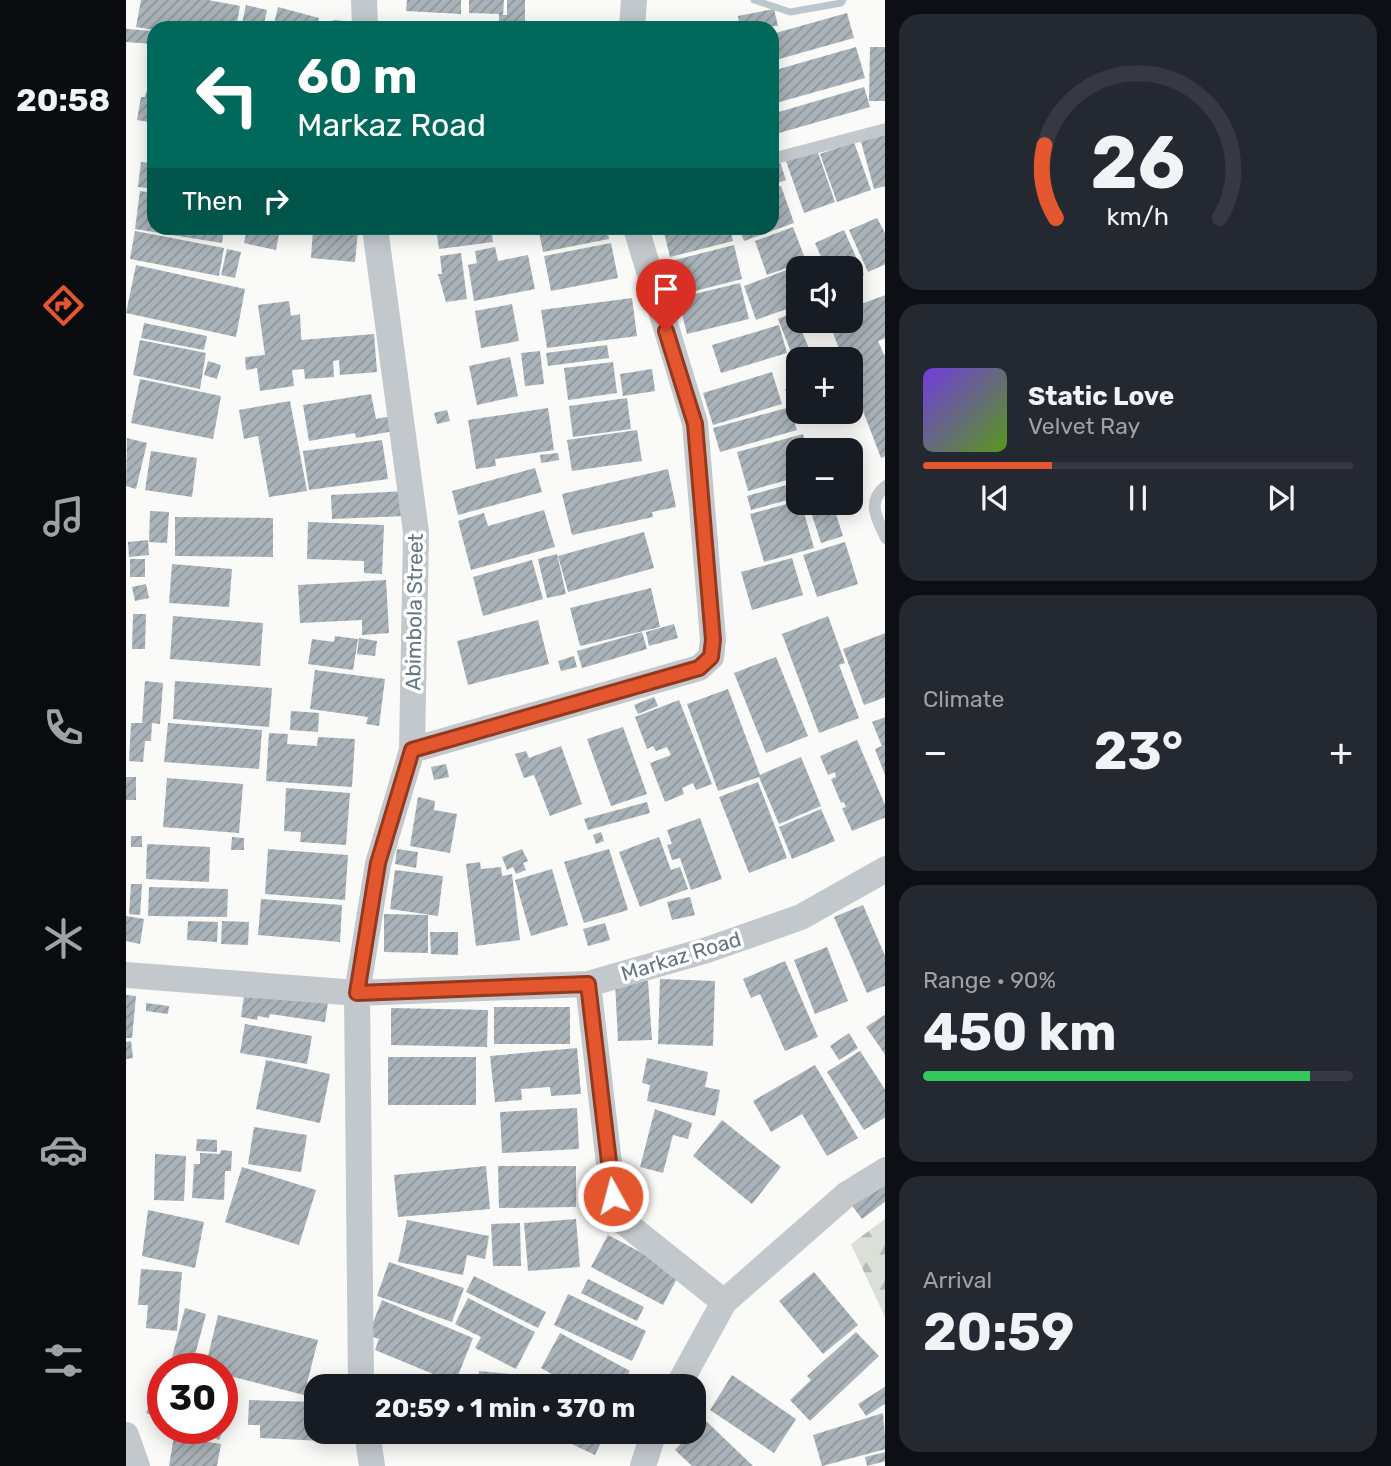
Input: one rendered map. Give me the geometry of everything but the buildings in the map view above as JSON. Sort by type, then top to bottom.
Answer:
[{"type":"street","points":[[364,0],[365,21]]},
{"type":"street","points":[[632,21],[634,0]]},
{"type":"street","name":"Abimbola Street","points":[[361,1374],[357,993],[378,863],[412,750],[416,532],[376,235]]},
{"type":"street","points":[[412,750],[699,668],[711,657],[713,640],[695,424],[638,235]]},
{"type":"street","name":"Markaz Road","points":[[126,975],[357,993],[588,984],[707,950],[801,917],[885,869]]},
{"type":"street","points":[[588,984],[615,1215],[724,1302]]},
{"type":"street","points":[[685,1374],[724,1302],[847,1194],[885,1170]]},
{"type":"street","points":[[126,1435],[137,1466]]},
{"type":"street","points":[[369,1444],[372,1466]]},
{"type":"street","points":[[643,1466],[650,1444]]},
{"type":"lane","points":[[779,157],[885,129]]},
{"type":"lane","points":[[885,486],[874,496],[873,503],[885,538]]},
{"type":"green space","points":[[885,1219],[885,1317],[851,1244]]},
{"type":"waterway","points":[[754,0],[790,12],[841,3],[843,0]]},
{"type":"route","points":[[613,1196],[588,984],[357,993],[378,863],[412,750],[699,668],[711,657],[713,640],[695,424],[666,331]]}]
